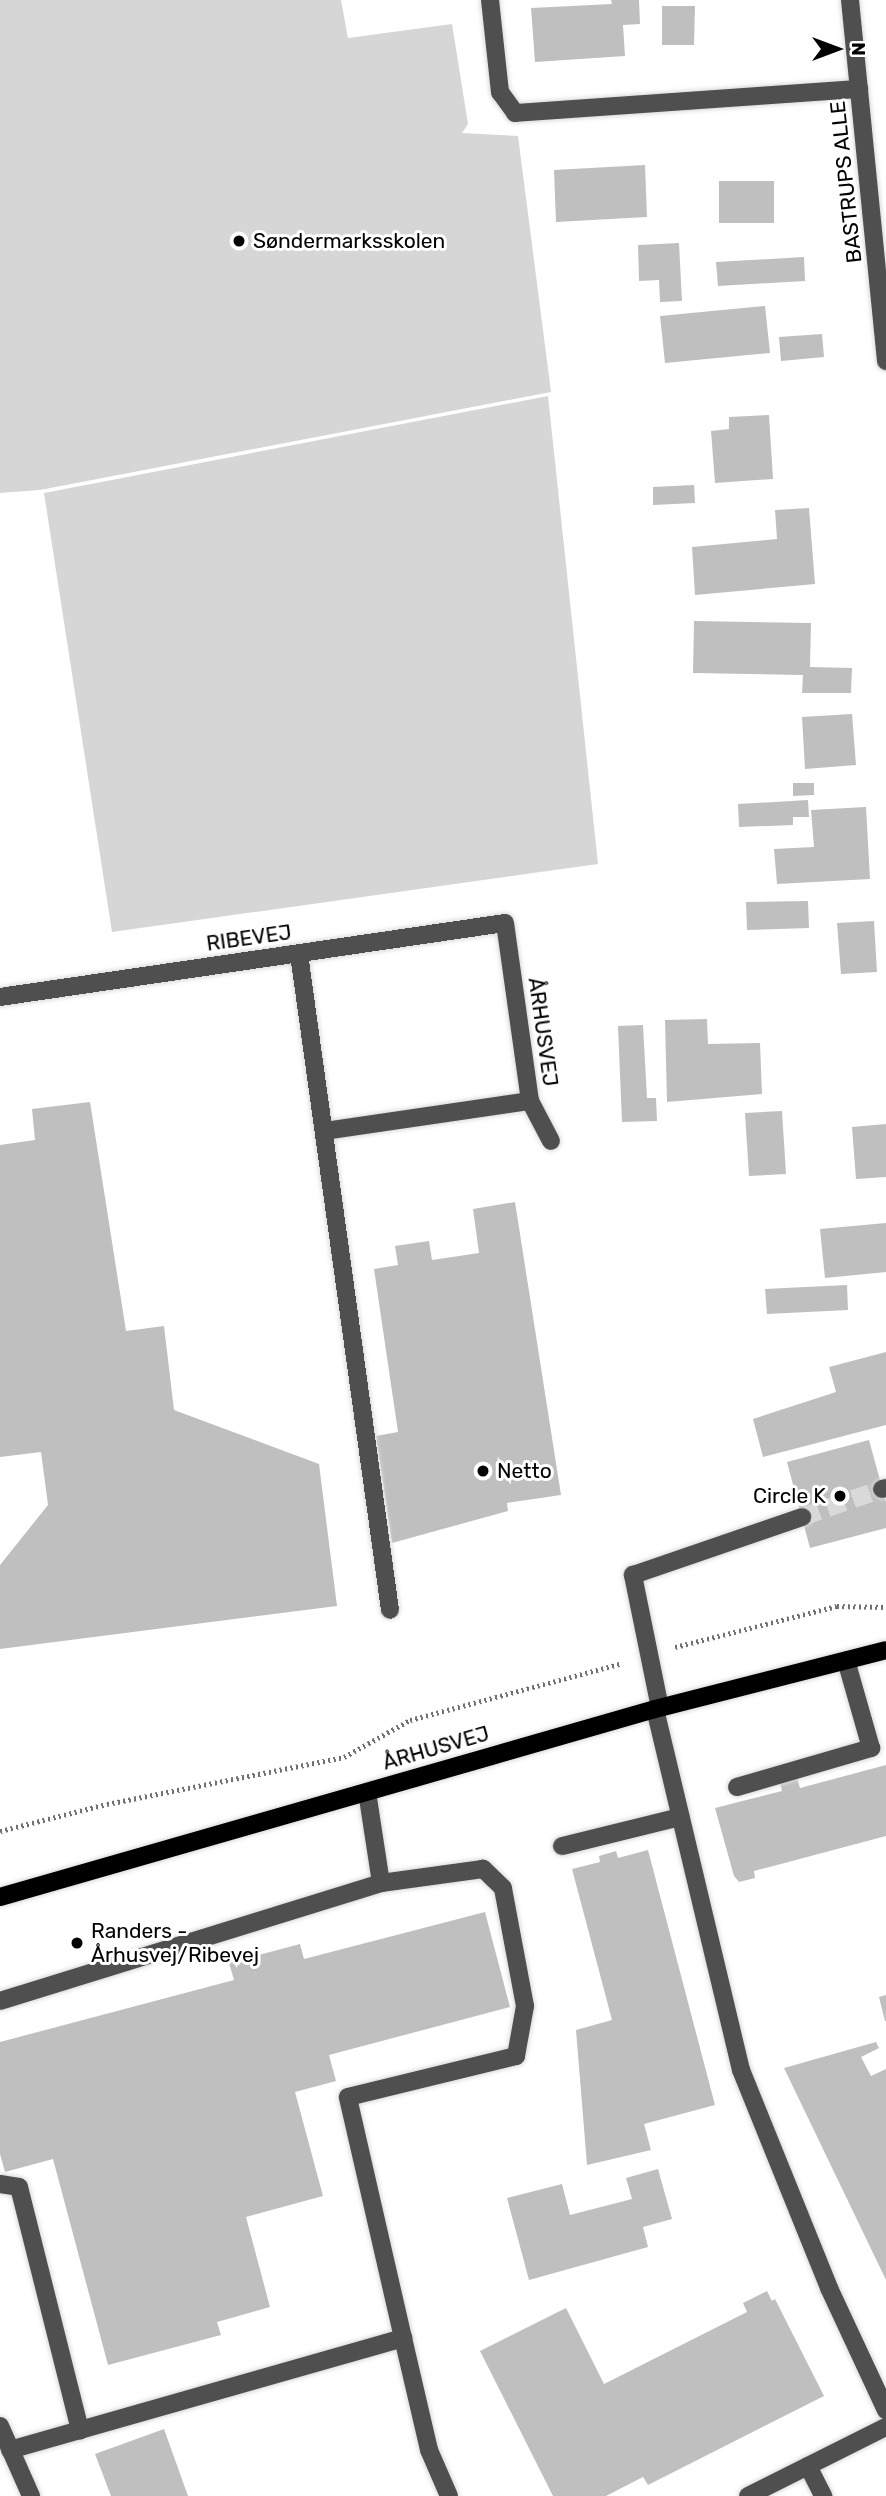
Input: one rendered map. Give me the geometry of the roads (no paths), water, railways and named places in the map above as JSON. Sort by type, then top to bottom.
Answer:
[{"type":"main road","name":"ÅRHUSVEJ","points":[[0,1897],[658,1709],[886,1650]]},
{"type":"street","points":[[489,0],[500,92],[514,113],[859,89]]},
{"type":"street","name":"BASTRUPS ALLE","points":[[850,0],[886,360]]},
{"type":"street","name":"RIBEVEJ","points":[[0,997],[505,923]]},
{"type":"street","name":"ÅRHUSVEJ","points":[[505,923],[530,1101],[551,1141]]},
{"type":"street","points":[[299,954],[390,1610]]},
{"type":"street","points":[[324,1131],[530,1101]]},
{"type":"street","points":[[802,1517],[634,1575],[680,1817],[741,2070],[829,2288],[886,2410]]},
{"type":"street","points":[[737,1787],[871,1748],[846,1660]]},
{"type":"street","points":[[367,1792],[381,1883]]},
{"type":"street","points":[[562,1846],[680,1817]]},
{"type":"street","points":[[0,2001],[381,1883],[483,1868],[503,1888],[525,2006],[516,2056],[348,2097],[429,2451],[449,2496]]},
{"type":"street","points":[[0,2184],[19,2187],[80,2430]]},
{"type":"street","points":[[10,2450],[402,2338]]},
{"type":"street","points":[[0,2426],[31,2496]]},
{"type":"street","points":[[748,2496],[808,2466],[884,2434]]},
{"type":"street","points":[[808,2466],[823,2496]]},
{"type":"tunnel","points":[[802,1517],[882,1489]]},
{"type":"place","name":"Søndermarksskolen","points":[[239,241]]},
{"type":"place","name":"Netto","points":[[483,1471]]},
{"type":"place","name":"Circle K","points":[[840,1496]]},
{"type":"place","name":"Randers - Århusvej/Ribevej","points":[[77,1943]]}]
